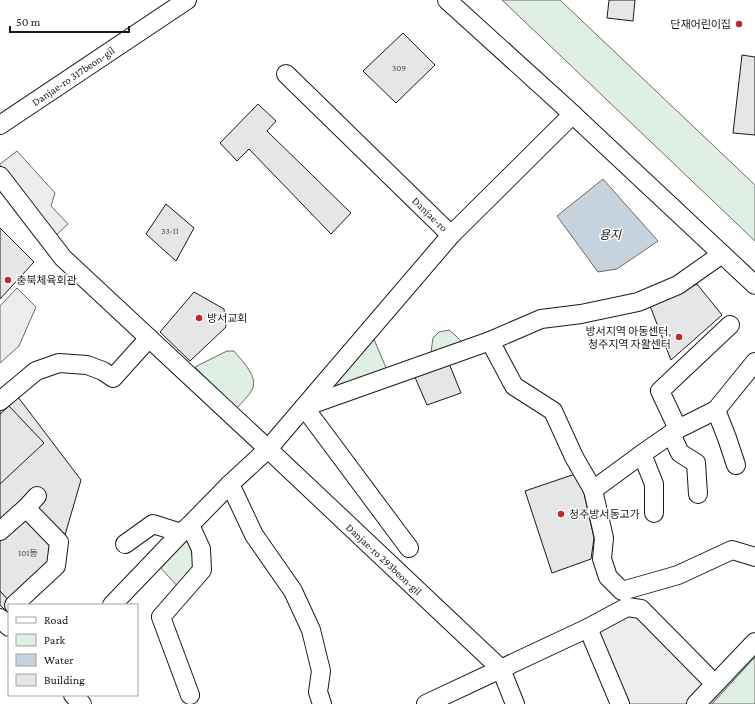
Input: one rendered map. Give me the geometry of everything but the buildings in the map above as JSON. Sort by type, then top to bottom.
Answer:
[{"type":"street","name":"Danjae-ro 317beon-gil","points":[[0,125],[187,0]]},
{"type":"street","points":[[446,0],[573,114],[755,285]]},
{"type":"street","name":"Danjae-ro","points":[[286,74],[451,235],[573,114]]},
{"type":"street","name":"Danjae-ro 293beon-gil","points":[[0,176],[63,258],[501,669]]},
{"type":"street","points":[[113,604],[230,484],[268,449],[451,235]]},
{"type":"street","points":[[304,407],[490,341],[541,319],[581,314],[638,302],[678,285],[722,254]]},
{"type":"street","points":[[698,494],[696,463],[680,454],[675,432],[660,391],[730,325]]},
{"type":"street","points":[[0,401],[36,371],[60,362],[87,365],[103,371],[113,378],[149,338]]},
{"type":"street","points":[[490,341],[514,386],[553,411],[574,457],[593,490],[604,538],[602,559],[608,577],[625,599],[641,610],[715,684]]},
{"type":"street","points":[[593,490],[675,432],[716,410],[755,362]]},
{"type":"street","points":[[304,407],[409,548]]},
{"type":"street","points":[[716,410],[736,466]]},
{"type":"street","points":[[642,454],[654,484],[654,513]]},
{"type":"street","points":[[230,484],[254,535],[293,591],[312,630],[321,671],[318,692],[322,704]]},
{"type":"street","points":[[0,531],[32,502],[59,542],[56,566],[15,604]]},
{"type":"street","points":[[125,544],[153,524],[186,529],[201,550],[202,570],[162,617],[190,696]]},
{"type":"street","points":[[426,704],[588,628],[625,599],[732,550],[755,557]]},
{"type":"street","points":[[8,611],[0,618],[8,626]]},
{"type":"street","points":[[588,628],[620,704]]},
{"type":"street","points":[[696,704],[755,642]]},
{"type":"street","points":[[501,669],[516,704]]},
{"type":"street","points":[[74,696],[82,704]]},
{"type":"green space","points":[[502,0],[560,0],[755,185],[755,241]]},
{"type":"green space","points":[[449,330],[465,345],[431,352],[433,338],[439,332]]},
{"type":"green space","points":[[373,337],[387,370],[320,397]]},
{"type":"green space","points":[[227,351],[234,351],[249,369],[254,385],[247,397],[237,408],[195,367]]},
{"type":"green space","points":[[183,538],[190,544],[195,570],[179,588],[159,566]]},
{"type":"green space","points":[[755,655],[755,704],[709,704]]},
{"type":"shaded area","points":[[17,151],[55,193],[51,206],[68,224],[54,237],[0,182],[0,164]]},
{"type":"shaded area","points":[[17,288],[36,307],[19,346],[0,363],[0,306]]},
{"type":"shaded area","points":[[626,616],[638,616],[704,685],[686,704],[627,704],[598,632]]},
{"type":"water","name":"용지","points":[[603,179],[658,241],[617,269],[598,272],[557,216]]},
{"type":"water","points":[[755,655],[755,657],[712,704],[709,704]]},
{"type":"place","name":"단재어린이집","points":[[739,24]]},
{"type":"place","name":"충북체육회관","points":[[8,280]]},
{"type":"place","name":"방서교회","points":[[199,318]]},
{"type":"place","name":"방서지역 아동센터, 청주지역 자활센터","points":[[679,337]]},
{"type":"place","name":"청주방서동고가","points":[[561,514]]}]
